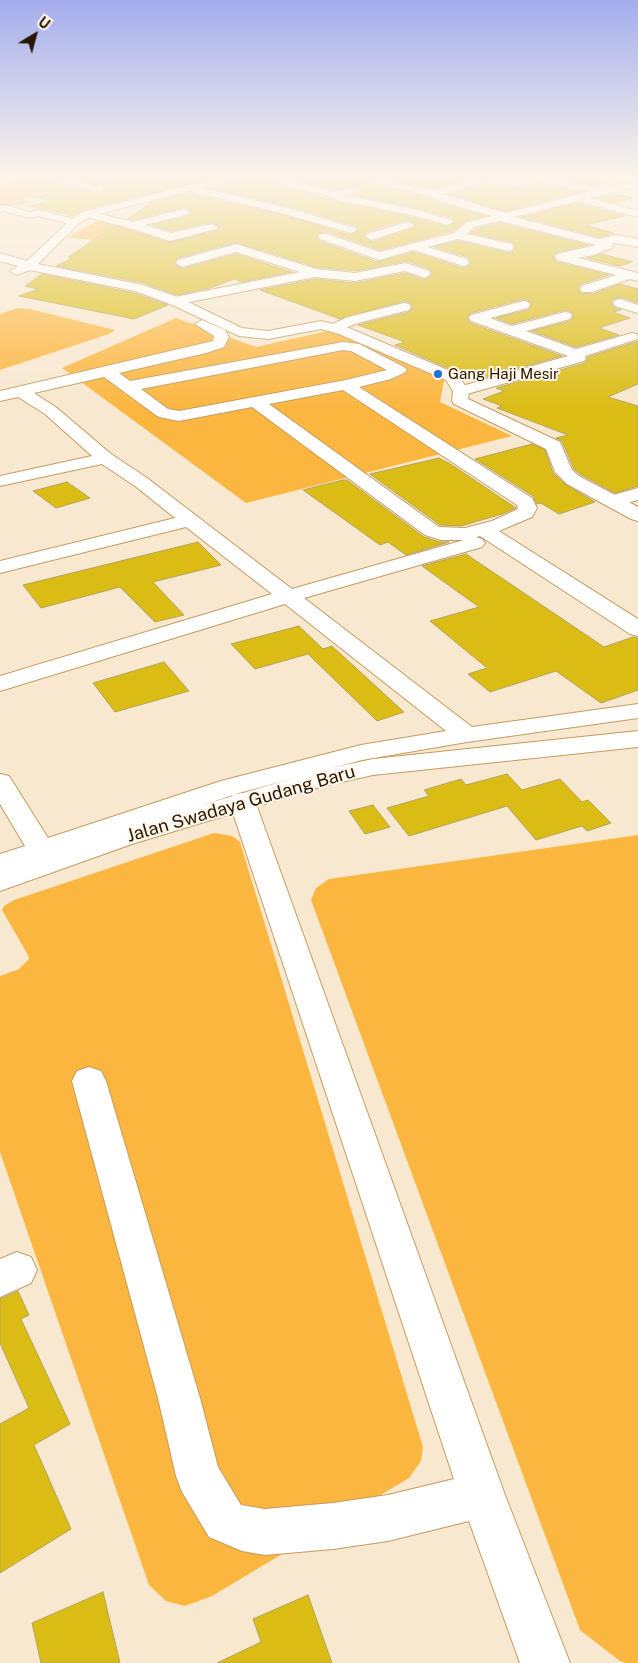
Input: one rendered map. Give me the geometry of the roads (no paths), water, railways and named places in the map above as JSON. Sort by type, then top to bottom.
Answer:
[{"type":"street","points":[[7,274],[29,266],[42,254]]},
{"type":"street","points":[[182,263],[216,254]]},
{"type":"street","points":[[254,254],[315,272],[355,277],[406,267],[425,274]]},
{"type":"street","points":[[372,254],[379,256]]},
{"type":"street","points":[[174,301],[355,264],[388,254]]},
{"type":"street","points":[[435,254],[463,262]]},
{"type":"street","points":[[581,254],[561,257],[633,276]]},
{"type":"street","points":[[0,257],[29,266],[138,288],[174,301],[239,332],[268,335],[321,325],[334,328],[443,373],[457,382],[461,391],[460,401],[554,446],[564,472],[573,480],[638,515]]},
{"type":"street","points":[[587,289],[633,276]]},
{"type":"street","points":[[620,303],[638,309]]},
{"type":"street","points":[[461,391],[580,358],[575,354],[476,317],[523,305]]},
{"type":"street","points":[[334,328],[353,320],[404,307]]},
{"type":"street","points":[[512,331],[565,316]]},
{"type":"street","points":[[0,396],[201,350],[219,344],[222,337],[220,333],[202,324]]},
{"type":"street","points":[[575,354],[611,344],[630,344]]},
{"type":"street","points":[[108,372],[130,386],[158,410],[175,416],[346,385],[386,376],[399,370],[354,347],[343,346],[130,386]]},
{"type":"street","points":[[0,684],[288,596],[406,564],[489,534],[526,513],[528,508],[525,502],[346,385]]},
{"type":"street","points":[[21,392],[51,411],[105,458],[142,482],[467,735]]},
{"type":"street","points":[[254,401],[432,532],[452,535],[489,534],[638,629]]},
{"type":"street","points":[[0,481],[105,458]]},
{"type":"street","points":[[613,501],[638,494]]},
{"type":"street","points":[[0,567],[190,520]]},
{"type":"street","points":[[0,864],[230,787],[361,753],[467,735],[638,711]]},
{"type":"street","name":"Jalan Swadaya Gudang Baru","points":[[0,881],[122,838],[317,779],[373,767],[638,739]]},
{"type":"street","points":[[0,782],[42,850]]},
{"type":"street","points":[[242,801],[482,1495],[545,1663]]},
{"type":"street","points":[[89,1081],[176,1388],[198,1476],[225,1520],[242,1528],[265,1532],[294,1530],[388,1518],[482,1495]]},
{"type":"place","name":"Gang Haji Mesir","points":[[438,374]]}]
